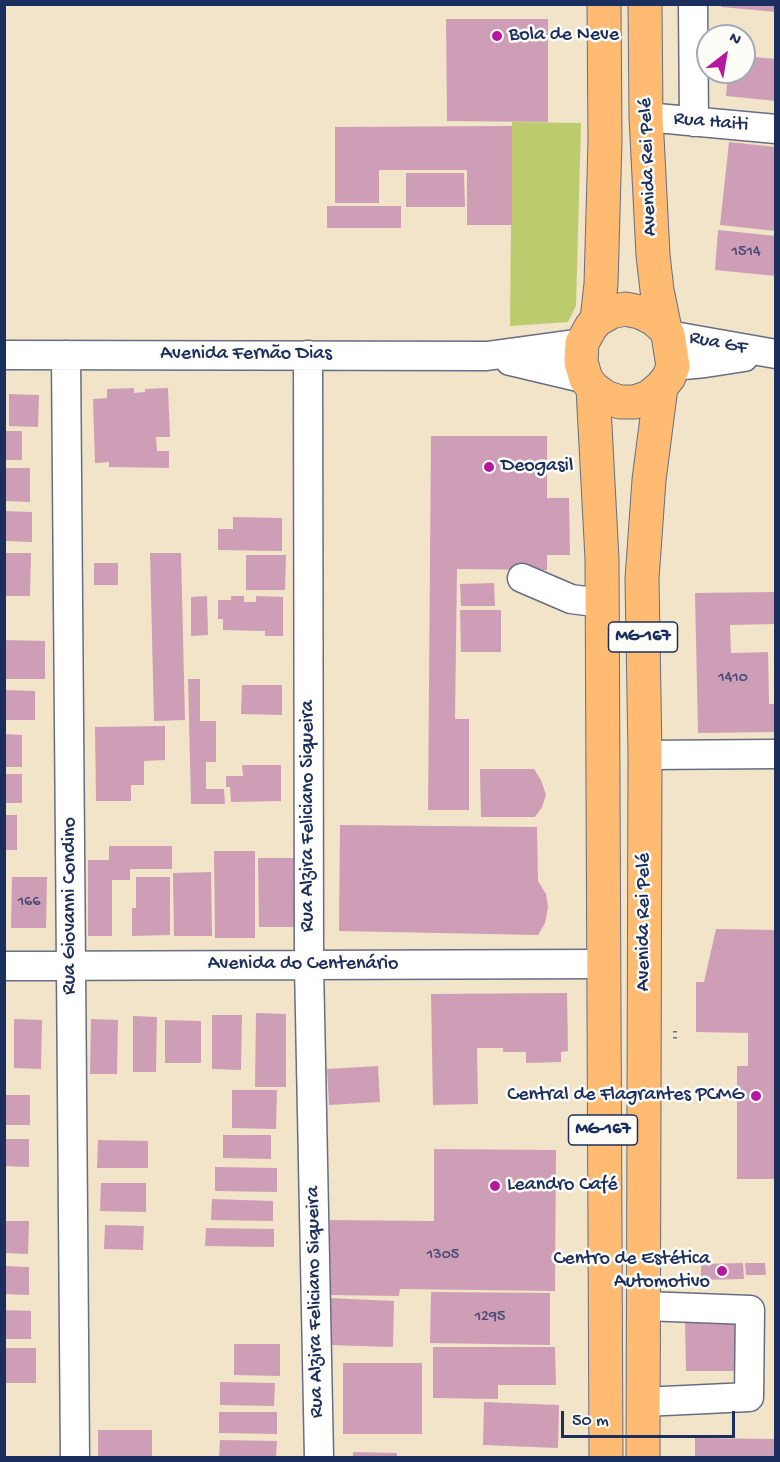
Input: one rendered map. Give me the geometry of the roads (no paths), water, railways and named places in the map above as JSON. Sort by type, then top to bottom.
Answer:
[{"type":"main road","points":[[589,332],[611,312],[626,309],[640,312],[654,319],[667,354],[649,397],[635,402],[620,402],[605,397],[590,383],[580,362],[600,284],[605,141],[604,4]]},
{"type":"main road","name":"Avenida Rei Pelé","points":[[643,1458],[645,756],[642,579],[649,480],[667,354],[653,255],[646,117],[645,4]]},
{"type":"main road","name":"MG-167","points":[[590,383],[602,548],[602,964],[606,1458]]},
{"type":"street","points":[[693,4],[694,122]]},
{"type":"street","name":"Rua Haiti","points":[[646,117],[776,129]]},
{"type":"street","name":"Avenida Fernão Dias","points":[[487,356],[589,332]]},
{"type":"street","name":"Rua GF","points":[[667,354],[705,363],[771,354]]},
{"type":"street","name":"Avenida Fernão Dias","points":[[4,355],[487,356],[547,368],[590,383]]},
{"type":"street","name":"Rua Giovanni Condino","points":[[66,355],[75,1458]]},
{"type":"street","name":"Rua Alzira Feliciano Siqueira","points":[[308,355],[309,965],[319,1458]]},
{"type":"street","points":[[522,578],[571,599],[602,603]]},
{"type":"street","points":[[645,756],[776,754]]},
{"type":"street","name":"Avenida do Centenário","points":[[4,966],[602,964]]},
{"type":"street","points":[[643,1402],[749,1397],[750,1310],[644,1306]]},
{"type":"place","name":"Bola de Neve","points":[[497,36]]},
{"type":"place","name":"Deogasil","points":[[489,467]]},
{"type":"place","name":"Central de Flagrantes PCMG","points":[[756,1096]]},
{"type":"place","name":"Leandro Café","points":[[495,1186]]},
{"type":"place","name":"Centro de Estética Automotivo","points":[[722,1271]]}]
